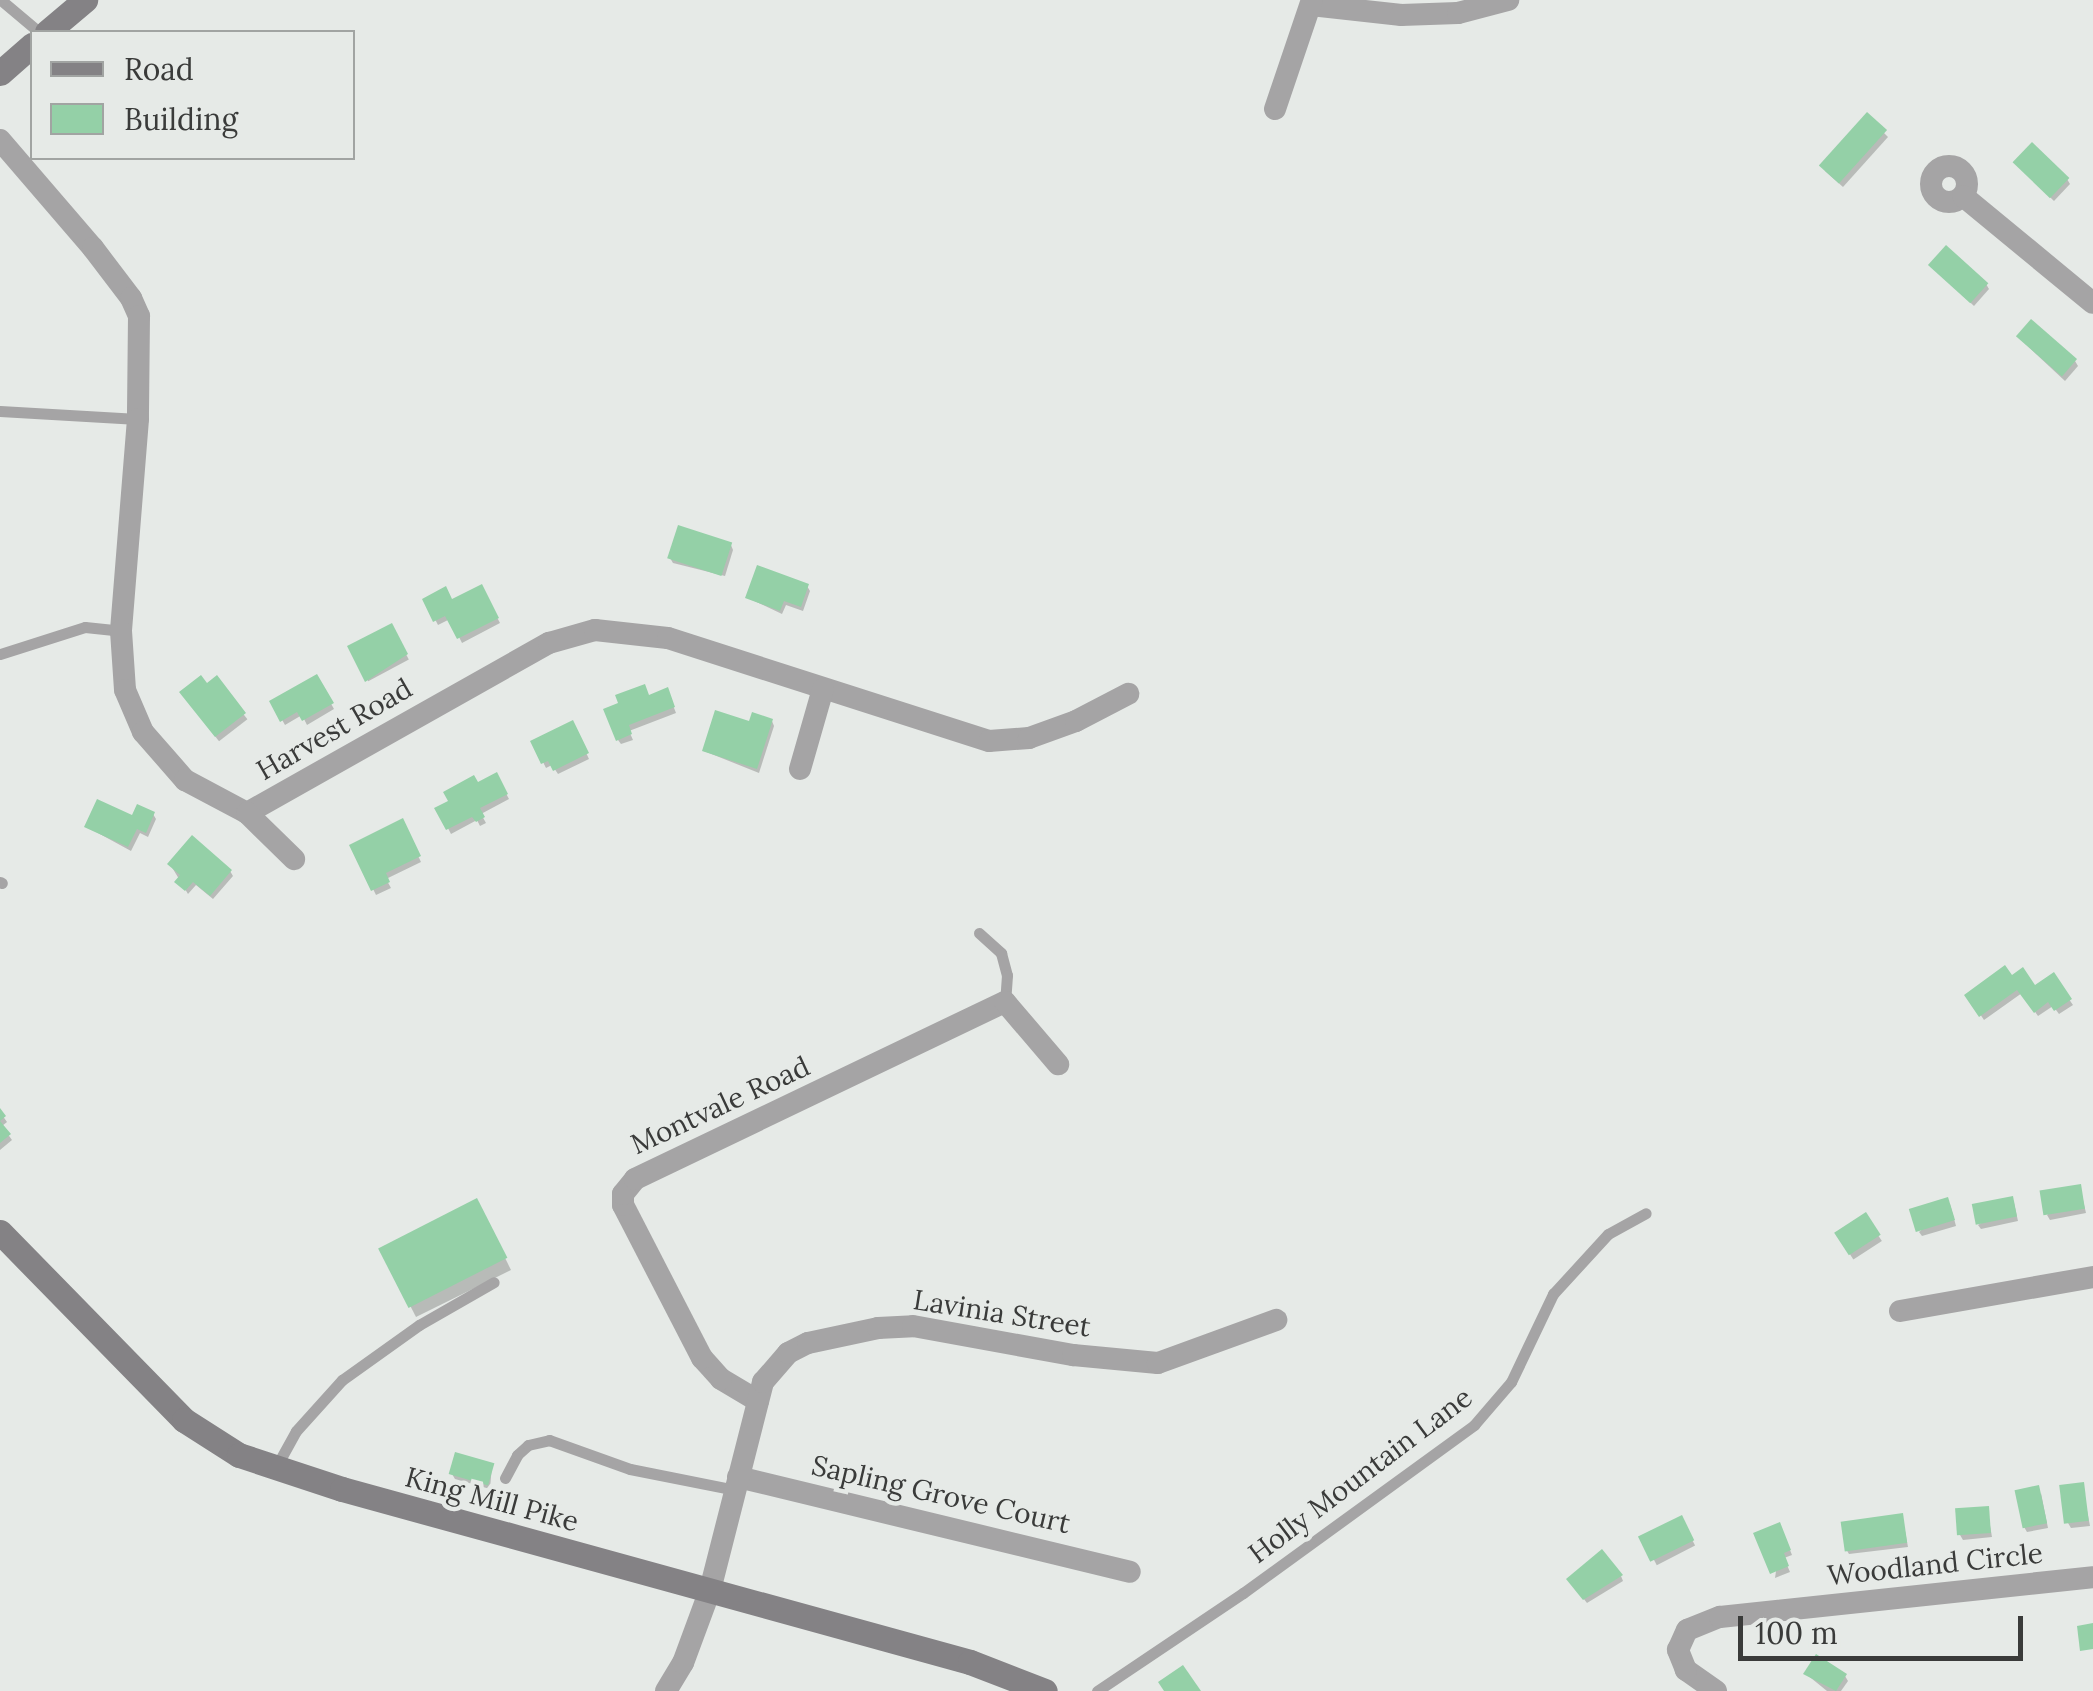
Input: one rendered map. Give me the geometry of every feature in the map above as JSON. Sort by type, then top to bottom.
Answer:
[{"type":"main road","points":[[46,30],[85,0]]},
{"type":"main road","name":"King Mill Pike","points":[[0,1232],[184,1420],[224,1447],[276,1469],[970,1662],[1045,1691]]},
{"type":"street","points":[[1274,109],[1311,3],[1420,14],[1458,13],[1508,0]]},
{"type":"street","name":"Harvest Road","points":[[0,140],[131,298],[142,336],[121,631],[125,690],[143,732],[185,780],[247,814],[532,652],[595,630],[668,638],[989,741],[1029,738],[1076,722],[1128,694]]},
{"type":"street","points":[[1962,196],[2093,303]]},
{"type":"street","points":[[800,769],[823,690]]},
{"type":"street","points":[[247,814],[294,859]]},
{"type":"street","points":[[1005,1002],[1058,1064]]},
{"type":"street","name":"Montvale Road","points":[[758,1401],[721,1379],[702,1358],[629,1220],[623,1194],[634,1179],[1005,1002]]},
{"type":"street","points":[[1900,1310],[2093,1278]]},
{"type":"street","name":"Lavinia Street","points":[[666,1691],[683,1663],[710,1590],[763,1382],[788,1353],[808,1343],[878,1328],[926,1327],[1073,1355],[1158,1363],[1276,1320]]},
{"type":"street","name":"Sapling Grove Court","points":[[737,1484],[1130,1572]]},
{"type":"street","name":"Woodland Circle","points":[[1716,1691],[1686,1670],[1678,1650],[1686,1630],[1720,1617],[2093,1577]]},
{"type":"lane","points":[[1,0],[40,30]]},
{"type":"lane","points":[[0,411],[138,419]]},
{"type":"lane","points":[[0,654],[85,627],[121,631]]},
{"type":"lane","points":[[980,933],[1001,953],[1007,975],[1005,1002]]},
{"type":"lane","name":"Holly Mountain Lane","points":[[1097,1691],[1243,1593],[1474,1425],[1511,1382],[1553,1294],[1570,1273],[1608,1234],[1646,1213]]},
{"type":"lane","points":[[276,1469],[296,1431],[342,1380],[420,1326],[494,1282]]},
{"type":"lane","points":[[504,1478],[516,1455],[528,1445],[549,1440],[630,1469],[737,1484]]},
{"type":"building","points":[[1867,112],[1887,130],[1839,184],[1819,166]]},
{"type":"building","points":[[2032,142],[2069,178],[2050,198],[2013,162]]},
{"type":"building","points":[[1946,245],[1988,283],[1970,303],[1928,265]]},
{"type":"building","points":[[2031,319],[2077,359],[2062,376],[2016,336]]},
{"type":"building","points":[[678,525],[732,543],[721,576],[667,558]]},
{"type":"building","points":[[757,565],[809,584],[801,607],[784,601],[780,611],[745,598]]},
{"type":"building","points":[[482,584],[499,618],[457,639],[445,616],[433,622],[422,599],[446,586],[452,599]]},
{"type":"building","points":[[392,623],[408,654],[365,682],[347,646]]},
{"type":"building","points":[[317,674],[334,703],[302,721],[297,712],[280,722],[269,701]]},
{"type":"building","points":[[201,675],[207,683],[217,675],[246,713],[215,737],[179,692]]},
{"type":"building","points":[[645,684],[649,695],[668,687],[675,707],[629,725],[632,734],[616,741],[603,709],[618,703],[615,695]]},
{"type":"building","points":[[715,710],[749,721],[752,712],[773,719],[757,769],[702,751]]},
{"type":"building","points":[[573,720],[589,753],[553,771],[548,761],[541,764],[530,741]]},
{"type":"building","points":[[497,772],[508,794],[480,808],[485,817],[476,822],[472,817],[446,830],[434,808],[448,801],[443,792],[474,775],[478,782]]},
{"type":"building","points":[[97,799],[132,815],[137,804],[155,812],[146,833],[137,829],[128,847],[84,827]]},
{"type":"building","points":[[403,818],[421,856],[386,873],[390,882],[371,891],[349,845]]},
{"type":"building","points":[[192,835],[232,870],[210,896],[193,882],[185,891],[174,882],[180,875],[167,864]]},
{"type":"building","points":[[2005,965],[2012,975],[2023,967],[2035,985],[2054,972],[2072,999],[2054,1011],[2048,1002],[2034,1013],[2017,990],[1979,1017],[1964,995]]},
{"type":"building","points":[[0,1121],[11,1134],[0,1143]]},
{"type":"building","points":[[2081,1184],[2085,1209],[2043,1215],[2040,1191]]},
{"type":"building","points":[[2013,1196],[2017,1217],[1976,1225],[1972,1204]]},
{"type":"building","points":[[1948,1197],[1955,1220],[1916,1232],[1909,1209]]},
{"type":"building","points":[[477,1198],[507,1258],[409,1308],[378,1248]]},
{"type":"building","points":[[1866,1212],[1881,1235],[1849,1255],[1834,1233]]},
{"type":"building","points":[[455,1452],[494,1463],[488,1485],[449,1474]]},
{"type":"building","points":[[2084,1482],[2089,1521],[2064,1524],[2059,1485]]},
{"type":"building","points":[[2039,1485],[2047,1523],[2023,1528],[2015,1490]]},
{"type":"building","points":[[1989,1506],[1991,1533],[1957,1535],[1955,1508]]},
{"type":"building","points":[[1903,1513],[1907,1543],[1845,1551],[1841,1522]]},
{"type":"building","points":[[1682,1515],[1694,1540],[1650,1562],[1638,1536]]},
{"type":"building","points":[[1780,1522],[1791,1550],[1784,1553],[1789,1566],[1770,1574],[1753,1533]]},
{"type":"building","points":[[1602,1549],[1623,1575],[1583,1600],[1566,1579]]},
{"type":"building","points":[[2093,1623],[2093,1649],[2080,1651],[2077,1626]]},
{"type":"building","points":[[1816,1654],[1847,1674],[1836,1691],[1803,1674]]},
{"type":"building","points":[[1183,1665],[1201,1691],[1164,1691],[1158,1682]]}]
